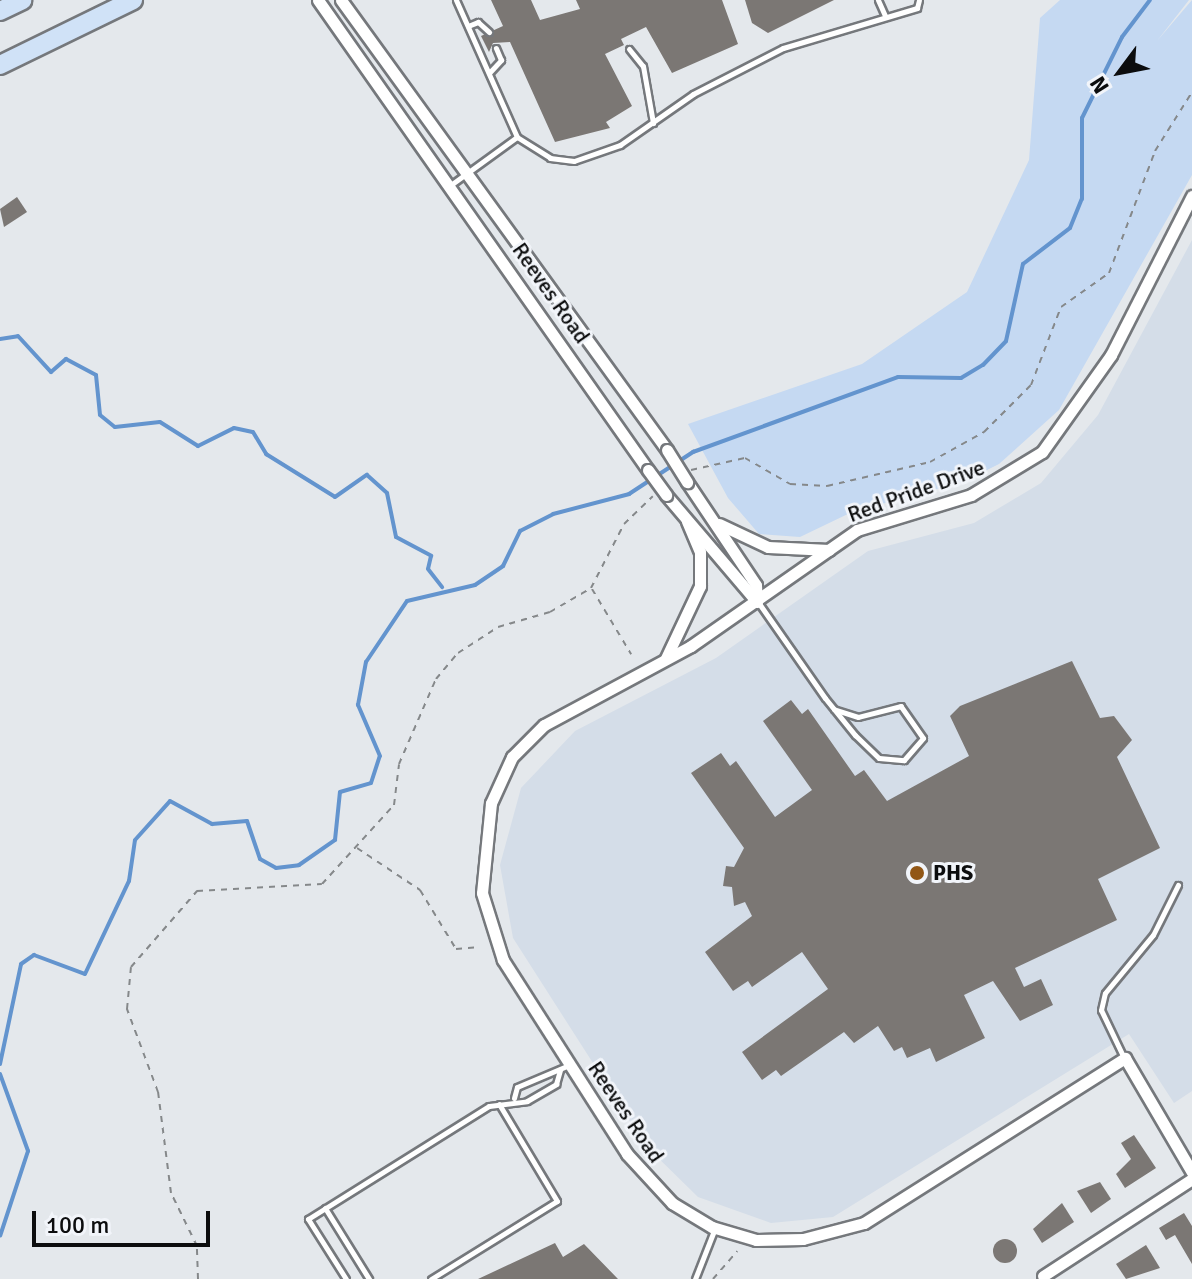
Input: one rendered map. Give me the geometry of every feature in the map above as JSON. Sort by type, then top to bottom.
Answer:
[{"type":"main road","points":[[0,11],[23,0]]},
{"type":"main road","points":[[0,65],[133,0]]},
{"type":"street","name":"Reeves Road","points":[[318,0],[452,184],[662,494],[757,602]]},
{"type":"street","name":"Reeves Road","points":[[341,0],[470,170],[667,450],[756,585],[757,602]]},
{"type":"street","name":"Red Pride Drive","points":[[757,602],[857,530],[997,483],[1042,452],[1088,394],[1192,196]]},
{"type":"street","points":[[665,659],[700,586],[700,552],[687,521]]},
{"type":"street","points":[[715,521],[768,547],[829,550]]},
{"type":"street","name":"Reeves Road","points":[[757,602],[665,659],[544,725],[512,757],[491,803],[482,893],[491,932],[565,1067],[648,1181],[715,1228],[756,1240],[803,1239],[864,1223],[1125,1058]]},
{"type":"street","points":[[1125,1058],[1192,1172]]},
{"type":"street","points":[[1043,1276],[1192,1179]]},
{"type":"lane","points":[[456,0],[517,137],[550,158],[574,161],[620,145],[783,48],[917,8],[919,0]]},
{"type":"lane","points":[[878,0],[885,16]]},
{"type":"lane","points":[[468,26],[478,22],[489,32]]},
{"type":"lane","points":[[489,73],[501,60],[496,48]]},
{"type":"lane","points":[[629,49],[643,66],[653,123]]},
{"type":"lane","points":[[452,184],[517,137]]},
{"type":"lane","points":[[757,602],[834,709],[893,763],[923,738],[901,706],[858,717],[834,709]]},
{"type":"lane","points":[[1125,1058],[1104,1020],[1105,993],[1153,935],[1178,885]]},
{"type":"lane","points":[[514,1098],[517,1087],[546,1069],[565,1067]]},
{"type":"lane","points":[[346,1279],[308,1219],[499,1104],[514,1098],[527,1101],[556,1084],[565,1067]]},
{"type":"lane","points":[[431,1279],[557,1201],[499,1104]]},
{"type":"lane","points":[[325,1208],[369,1279]]},
{"type":"lane","points":[[695,1279],[715,1228]]},
{"type":"path","points":[[685,479],[715,461],[745,458],[790,484],[827,486],[930,462],[984,432],[1031,385],[1061,307],[1109,273],[1155,151],[1192,92]]},
{"type":"path","points":[[198,1279],[197,1246],[171,1193],[161,1104],[127,1009],[125,979],[197,891],[322,884],[394,805],[399,764],[436,679],[458,653],[498,627],[550,612],[591,588],[624,524],[662,494]]},
{"type":"path","points":[[591,588],[631,654]]},
{"type":"path","points":[[356,847],[420,890],[456,949],[477,947]]},
{"type":"path","points":[[713,1279],[737,1251]]},
{"type":"shaded area","points":[[1060,0],[1189,0],[1157,41],[1192,0],[1192,175],[1059,410],[999,464],[963,482],[852,512],[800,537],[759,534],[728,498],[688,424],[862,364],[967,292],[1029,160],[1040,18]]},
{"type":"shaded area","points":[[1192,240],[1192,1091],[1174,1103],[1129,1034],[833,1217],[771,1223],[698,1197],[646,1146],[513,938],[500,865],[521,788],[575,731],[716,658],[868,551],[974,523],[1041,483],[1098,415]]},
{"type":"building","points":[[491,0],[531,0],[540,20],[580,9],[576,0],[722,0],[738,44],[672,73],[646,27],[621,39],[624,45],[605,54],[632,106],[606,122],[610,128],[555,142],[510,42],[493,43],[489,52],[481,36],[503,26]]},
{"type":"building","points":[[745,0],[834,0],[768,33],[752,23]]},
{"type":"building","points":[[17,197],[27,212],[4,227],[0,209]]},
{"type":"building","name":"PHS","points":[[1072,661],[1100,718],[1114,716],[1132,740],[1117,757],[1160,848],[1098,879],[1117,920],[1015,968],[1024,987],[1041,979],[1053,1005],[1020,1021],[993,981],[964,995],[985,1038],[936,1062],[930,1048],[907,1058],[902,1047],[894,1051],[878,1026],[854,1043],[844,1032],[781,1076],[776,1070],[762,1080],[742,1052],[828,989],[802,952],[752,987],[748,981],[733,991],[705,952],[752,916],[745,902],[734,906],[732,887],[723,886],[726,866],[734,867],[744,848],[691,773],[721,753],[730,766],[736,761],[775,817],[812,790],[763,721],[791,700],[802,714],[808,709],[855,776],[864,770],[887,801],[969,756],[950,716],[960,706]]},
{"type":"building","points":[[1134,1135],[1156,1168],[1125,1188],[1116,1174],[1131,1159],[1121,1143]]},
{"type":"building","points":[[1100,1182],[1111,1199],[1091,1213],[1077,1191]]},
{"type":"building","points":[[1062,1203],[1074,1222],[1042,1243],[1033,1229]]},
{"type":"building","points":[[1184,1213],[1192,1226],[1192,1264],[1175,1235],[1166,1240],[1159,1228]]},
{"type":"building","points":[[1005,1239],[1014,1242],[1017,1251],[1014,1260],[1005,1263],[996,1260],[993,1251],[996,1242]]},
{"type":"building","points":[[555,1243],[563,1257],[584,1244],[618,1279],[478,1279]]},
{"type":"building","points":[[1146,1245],[1160,1268],[1126,1279],[1116,1264]]},
{"type":"waterway","points":[[0,1064],[21,964],[34,955],[85,974],[129,881],[135,840],[170,801],[212,824],[247,821],[260,859],[276,868],[299,865],[335,840],[340,792],[371,783],[380,756],[358,705],[366,662],[407,601],[475,585],[503,566],[520,531],[553,514],[629,494],[693,452],[898,377],[961,378],[983,365],[1006,341],[1023,264],[1070,228],[1082,199],[1082,118],[1122,37],[1150,0]]},
{"type":"waterway","points":[[0,339],[18,336],[51,372],[66,359],[96,375],[100,415],[115,427],[160,422],[198,446],[234,428],[253,432],[266,454],[335,497],[367,475],[387,493],[396,537],[431,556],[428,569],[442,587]]},
{"type":"waterway","points":[[0,1074],[28,1151],[0,1236]]},
{"type":"place","name":"PHS","points":[[917,873]]}]
